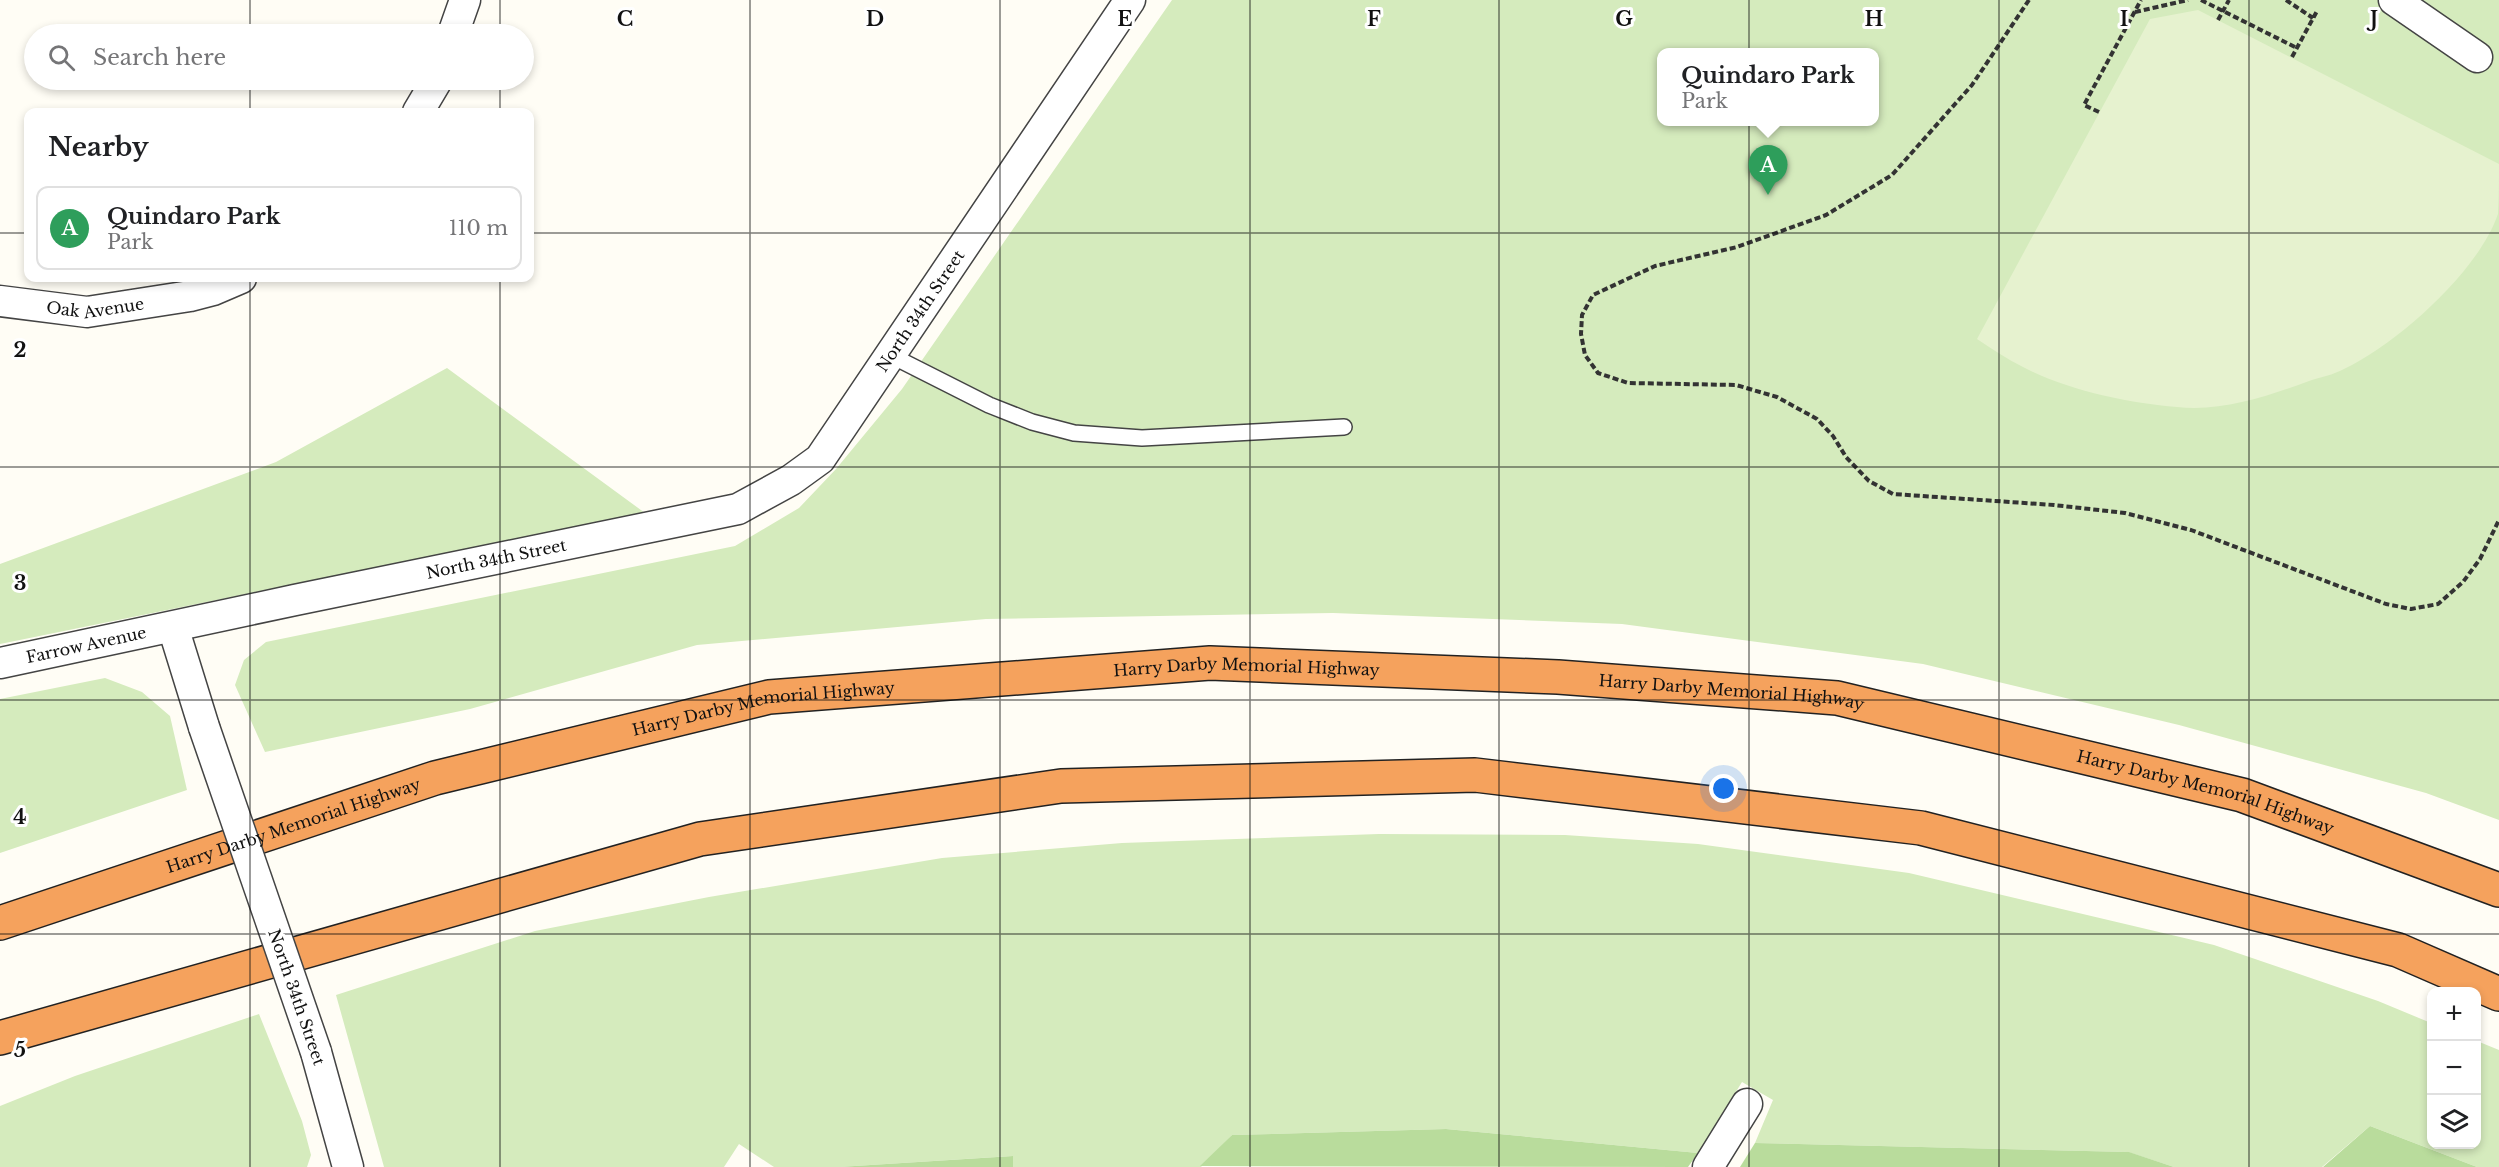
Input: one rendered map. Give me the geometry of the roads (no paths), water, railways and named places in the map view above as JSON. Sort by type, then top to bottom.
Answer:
[{"type":"highway","name":"Harry Darby Memorial Highway","points":[[0,923],[435,778],[769,697],[1210,663],[1558,677],[1837,698],[2242,795],[2499,890]]},
{"type":"highway","points":[[8,1038],[700,839],[1061,786],[1475,775],[1921,828],[2398,950],[2499,994]]},
{"type":"street","points":[[457,24],[465,0]]},
{"type":"street","name":"North 34th Street","points":[[348,1167],[316,1052],[204,727],[173,627],[738,509],[791,480],[820,459],[1130,0]]},
{"type":"street","points":[[2394,0],[2477,57]]},
{"type":"street","points":[[420,108],[431,90]]},
{"type":"street","name":"Oak Avenue","points":[[0,301],[87,312],[190,296],[232,282]]},
{"type":"street","name":"Farrow Avenue","points":[[0,663],[173,627]]},
{"type":"street","points":[[1708,1167],[1747,1104]]},
{"type":"lane","points":[[890,355],[989,405],[1032,422],[1074,433],[1142,438],[1344,427]]},
{"type":"place","name":"Quindaro Park","points":[[1768,195]]}]
